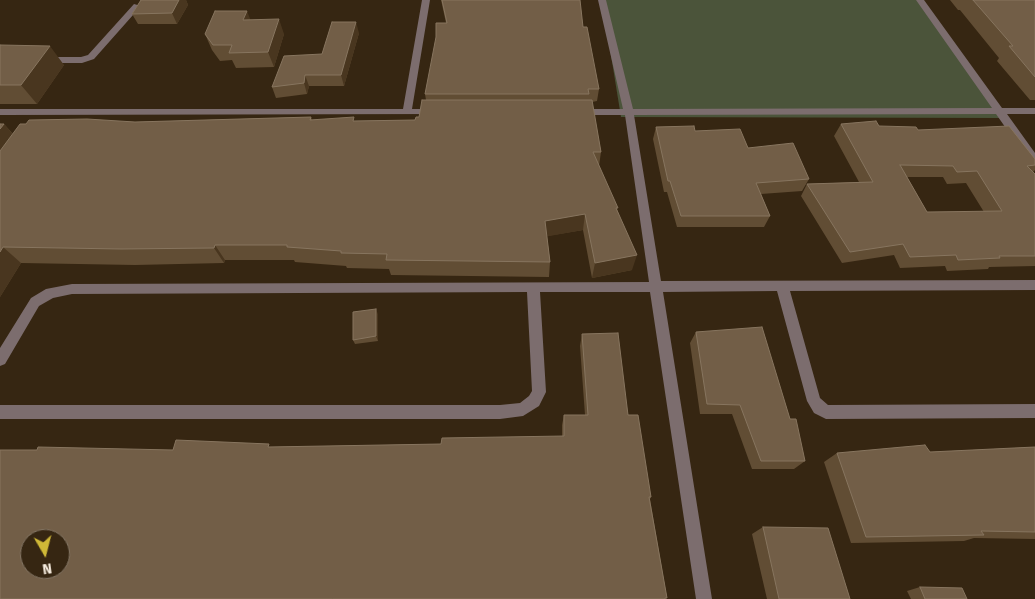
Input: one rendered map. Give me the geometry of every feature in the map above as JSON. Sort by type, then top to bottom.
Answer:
[{"type":"street","points":[[407,112],[426,0]]},
{"type":"street","points":[[602,0],[629,112],[704,599]]},
{"type":"street","points":[[920,0],[1035,161]]},
{"type":"street","points":[[37,60],[82,60],[91,57],[137,6]]},
{"type":"street","points":[[571,112],[1035,111]]},
{"type":"street","points":[[0,112],[44,116],[445,112]]},
{"type":"street","points":[[0,360],[34,302],[50,293],[72,289],[1035,285]]},
{"type":"street","points":[[782,286],[814,401],[819,408],[826,412],[1035,411]]},
{"type":"street","points":[[0,412],[448,414],[523,409],[534,402],[539,392],[533,287]]},
{"type":"green space","points":[[602,0],[919,0],[1002,118],[621,117]]},
{"type":"building","points":[[141,0],[179,0],[172,13],[132,14]]},
{"type":"building","points":[[442,0],[580,0],[583,27],[587,27],[599,89],[588,89],[589,94],[425,94],[436,37],[436,23],[447,23]]},
{"type":"building","points":[[973,0],[1035,0],[1035,77],[1009,46],[1013,46]]},
{"type":"building","points":[[215,11],[247,11],[243,20],[279,19],[268,52],[229,53],[232,45],[213,45],[205,34]]},
{"type":"building","points":[[332,22],[356,22],[341,75],[305,75],[304,83],[272,87],[284,56],[322,54]]},
{"type":"building","points":[[0,45],[50,46],[21,85],[0,85]]},
{"type":"building","points":[[422,100],[592,100],[601,152],[593,152],[637,255],[595,263],[585,214],[545,221],[550,262],[386,260],[387,254],[341,253],[341,251],[287,247],[287,245],[215,245],[214,248],[121,249],[3,247],[0,252],[0,151],[20,124],[26,124],[29,120],[87,119],[135,122],[311,117],[310,120],[354,117],[353,121],[415,120],[416,117],[419,117]]},
{"type":"building","points":[[876,121],[879,126],[916,127],[918,130],[1009,126],[1035,159],[1035,165],[1027,166],[1035,174],[1035,256],[999,256],[1000,258],[958,260],[956,255],[910,257],[903,244],[850,252],[807,184],[873,182],[841,124]],"holes":[[[900,165],[953,166],[957,172],[977,171],[1002,211],[927,212]]]},
{"type":"building","points":[[694,126],[695,131],[740,129],[748,148],[793,143],[809,179],[756,183],[770,216],[681,216],[670,181],[668,181],[656,127]]},
{"type":"building","points":[[376,309],[376,336],[353,340],[353,312]]},
{"type":"building","points":[[762,327],[790,419],[796,419],[805,461],[761,461],[740,405],[707,404],[696,332]]},
{"type":"building","points":[[618,333],[628,415],[638,415],[651,497],[649,497],[667,598],[665,599],[0,599],[0,450],[37,450],[38,447],[173,450],[176,440],[269,444],[268,447],[441,444],[442,438],[564,436],[564,415],[588,415],[582,334]]},
{"type":"building","points":[[925,445],[930,452],[1035,447],[1035,532],[981,531],[984,535],[866,537],[837,453]]},
{"type":"building","points":[[763,527],[828,528],[850,599],[779,599]]},
{"type":"building","points":[[920,587],[962,588],[967,599],[925,599]]}]
